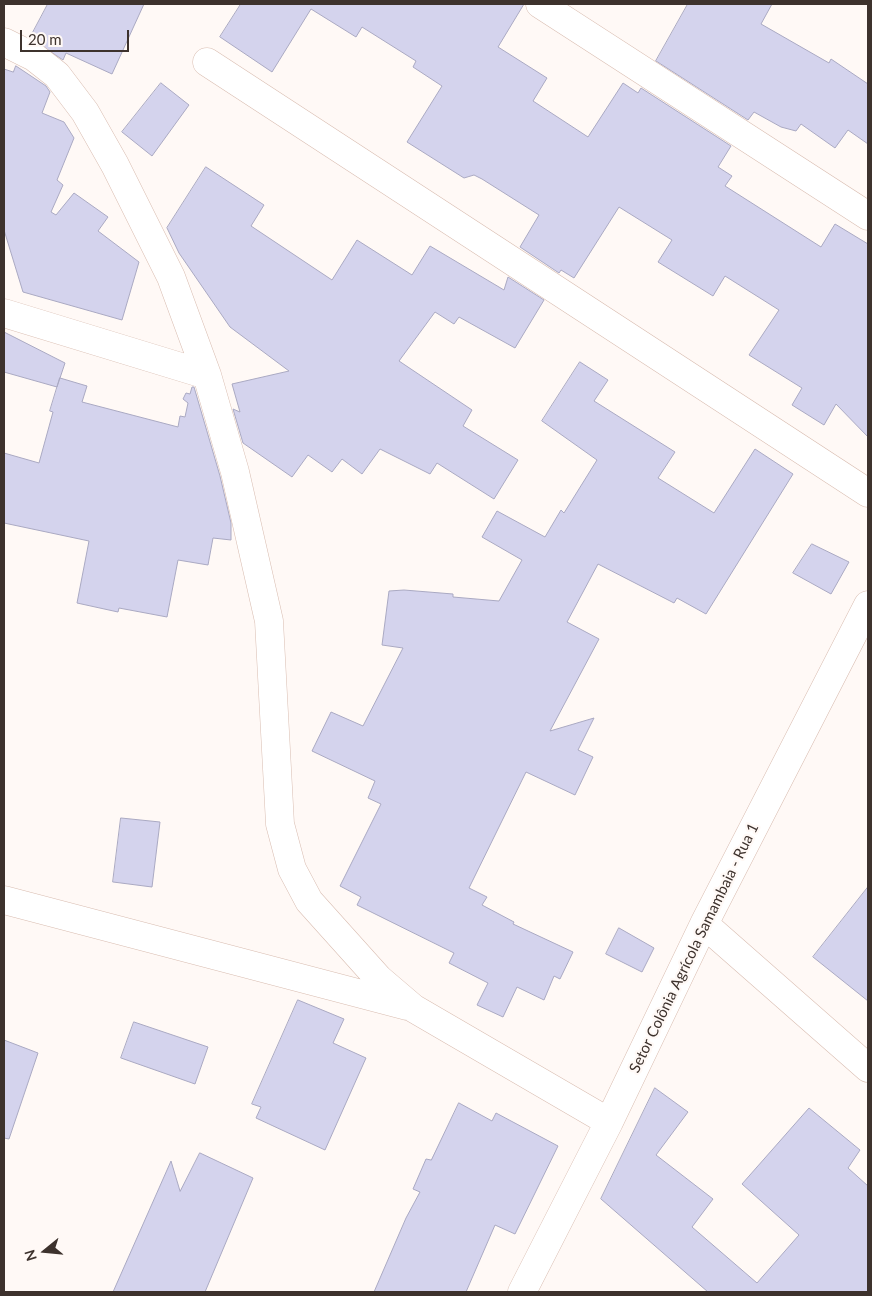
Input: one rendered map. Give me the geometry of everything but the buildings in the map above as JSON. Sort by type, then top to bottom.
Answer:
[{"type":"street","points":[[540,4],[868,216]]},
{"type":"street","points":[[4,42],[46,65],[67,86],[85,112],[115,165],[171,278],[208,375],[237,481],[269,621],[280,824],[292,869],[309,901],[345,944],[379,979],[413,1008],[610,1122]]},
{"type":"street","points":[[207,62],[868,493]]},
{"type":"street","points":[[4,313],[208,375]]},
{"type":"street","name":"Setor Colônia Agrícola Samambaia - Rua 1","points":[[522,1292],[610,1122],[704,924],[868,605]]},
{"type":"street","points":[[4,900],[413,1008]]},
{"type":"street","points":[[704,924],[868,1068]]}]
